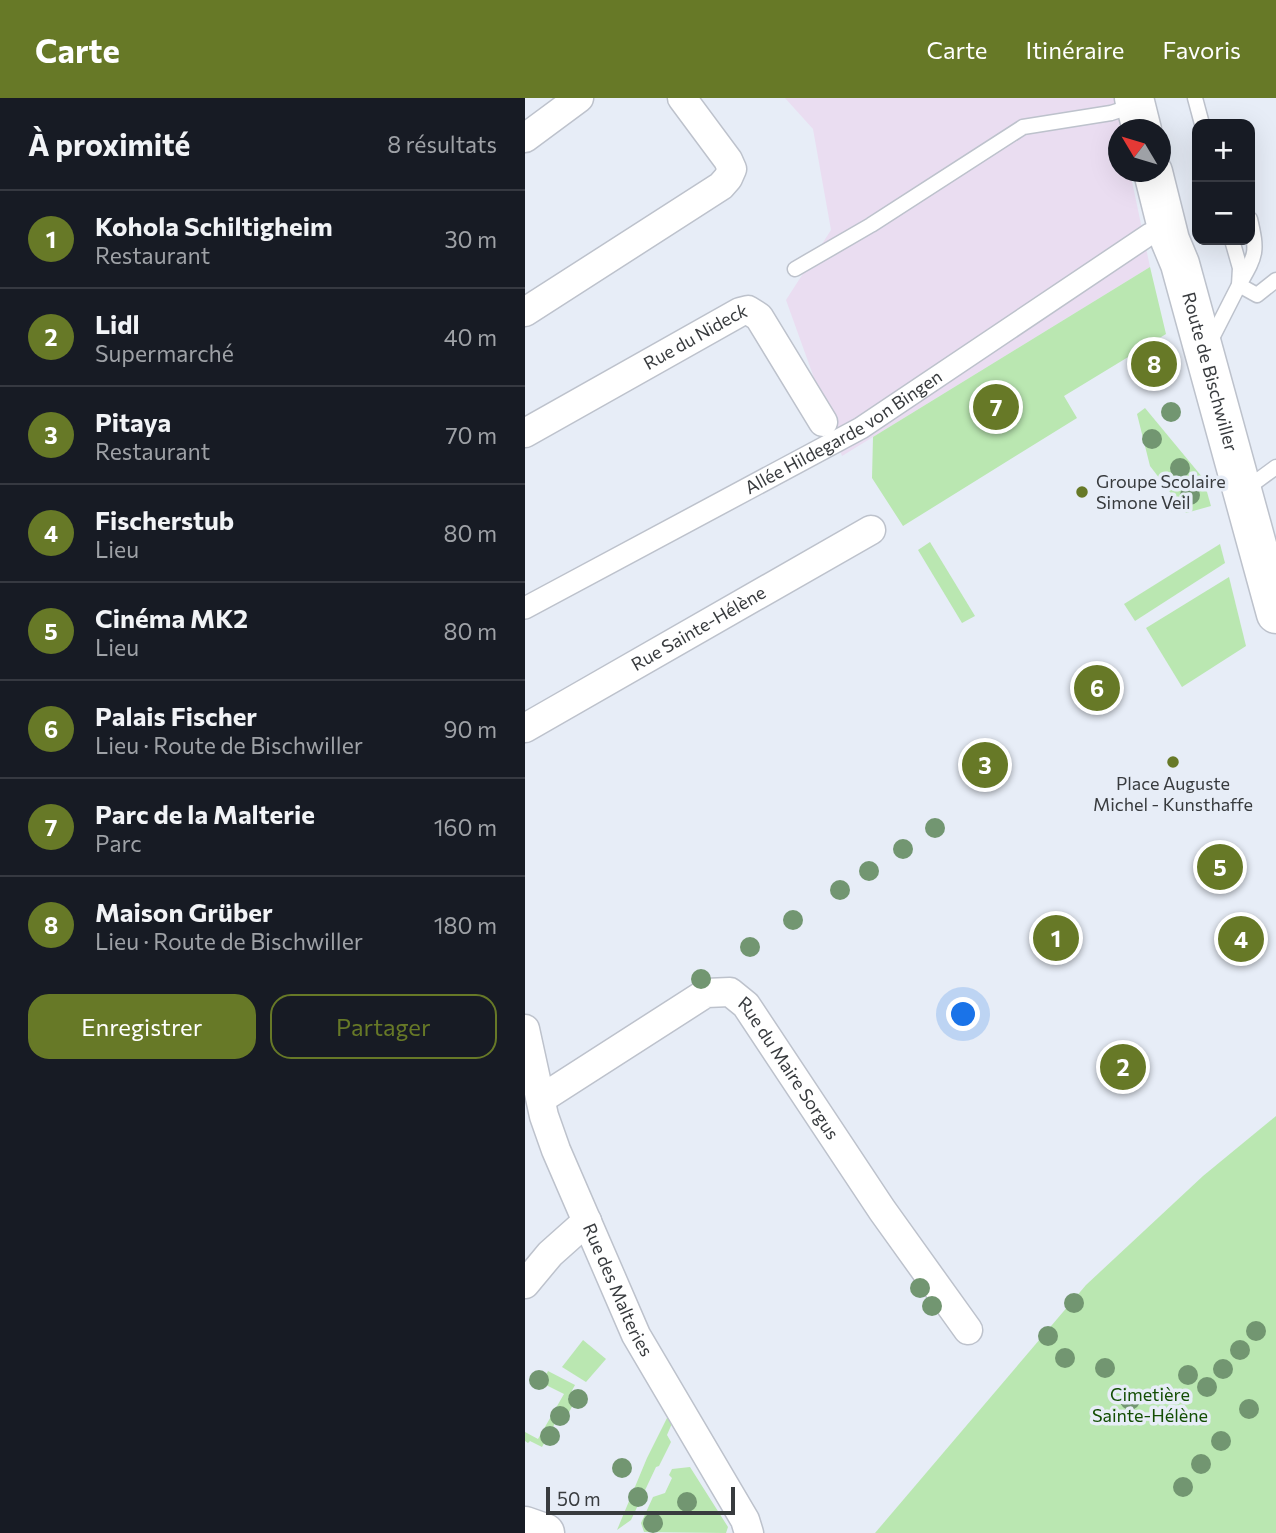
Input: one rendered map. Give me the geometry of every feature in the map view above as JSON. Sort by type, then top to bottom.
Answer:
[{"type":"main road","name":"Route de Bischwiller","points":[[1156,182],[1276,614]]},
{"type":"main road","points":[[525,1526],[545,1533]]},
{"type":"street","points":[[525,138],[579,98]]},
{"type":"street","points":[[525,312],[721,186],[728,178],[731,169],[728,160],[682,98]]},
{"type":"street","name":"Allée Hildegarde von Bingen","points":[[525,608],[861,428],[1150,234]]},
{"type":"street","name":"Rue du Nideck","points":[[525,433],[740,312],[748,310],[759,317],[823,422]]},
{"type":"street","name":"Rue Sainte-Hélène","points":[[525,728],[871,530]]},
{"type":"street","name":"Rue du Maire Sorgus","points":[[541,1099],[706,993],[730,992],[746,1005],[882,1210],[968,1331]]},
{"type":"street","name":"Rue des Malteries","points":[[526,1039],[544,1116],[556,1150],[636,1335],[745,1520],[749,1533]]},
{"type":"street","points":[[525,1284],[550,1254],[587,1221]]},
{"type":"lane","points":[[1195,98],[1201,119]]},
{"type":"lane","points":[[795,269],[871,225],[1023,127],[1138,111]]},
{"type":"lane","points":[[1205,354],[1251,265],[1255,242]]},
{"type":"lane","points":[[1233,245],[1240,268],[1239,285]]},
{"type":"lane","points":[[1239,285],[1257,295],[1276,280]]},
{"type":"lane","points":[[1243,491],[1276,467]]},
{"type":"shaded area","points":[[785,98],[1114,98],[1119,119],[1108,119],[1108,182],[1132,182],[1150,267],[842,456],[786,300],[831,230],[813,129]]},
{"type":"green space","points":[[1150,267],[1166,334],[1064,396],[1077,418],[903,526],[872,478],[873,437]]},
{"type":"green space","points":[[1145,408],[1203,478],[1211,506],[1186,513],[1150,466],[1137,414]]},
{"type":"green space","points":[[930,542],[975,616],[962,623],[918,550]]},
{"type":"green space","points":[[1220,544],[1225,563],[1135,621],[1124,604]]},
{"type":"green space","points":[[1229,577],[1246,646],[1182,687],[1146,628]]},
{"type":"green space","name":"Cimetière Sainte-Hélène","points":[[1276,1116],[1276,1533],[875,1533],[1086,1285],[1203,1176]]},
{"type":"green space","points":[[583,1340],[606,1359],[586,1382],[562,1367]]},
{"type":"green space","points":[[548,1371],[575,1385],[568,1398],[575,1401],[566,1418],[560,1414],[542,1447],[525,1441],[525,1432],[538,1439],[564,1394],[542,1383]]},
{"type":"green space","points":[[669,1414],[673,1421],[667,1435],[671,1442],[631,1520],[617,1530],[647,1458]]},
{"type":"green space","points":[[690,1467],[728,1527],[726,1533],[644,1532],[641,1523],[653,1497],[665,1493],[672,1478],[669,1475],[672,1469]]},
{"type":"place","name":"Maison Grüber","points":[[1154,364]]},
{"type":"place","name":"Parc de la Malterie","points":[[996,407]]},
{"type":"place","name":"Groupe Scolaire Simone Veil","points":[[1082,492]]},
{"type":"place","name":"Palais Fischer","points":[[1097,688]]},
{"type":"place","name":"Place Auguste Michel - Kunsthaffe","points":[[1173,762]]},
{"type":"place","name":"Pitaya","points":[[985,765]]},
{"type":"place","name":"Cinéma MK2","points":[[1220,867]]},
{"type":"place","name":"Kohola Schiltigheim","points":[[1056,938]]},
{"type":"place","name":"Fischerstub","points":[[1241,939]]},
{"type":"place","name":"Lidl","points":[[1123,1067]]}]
